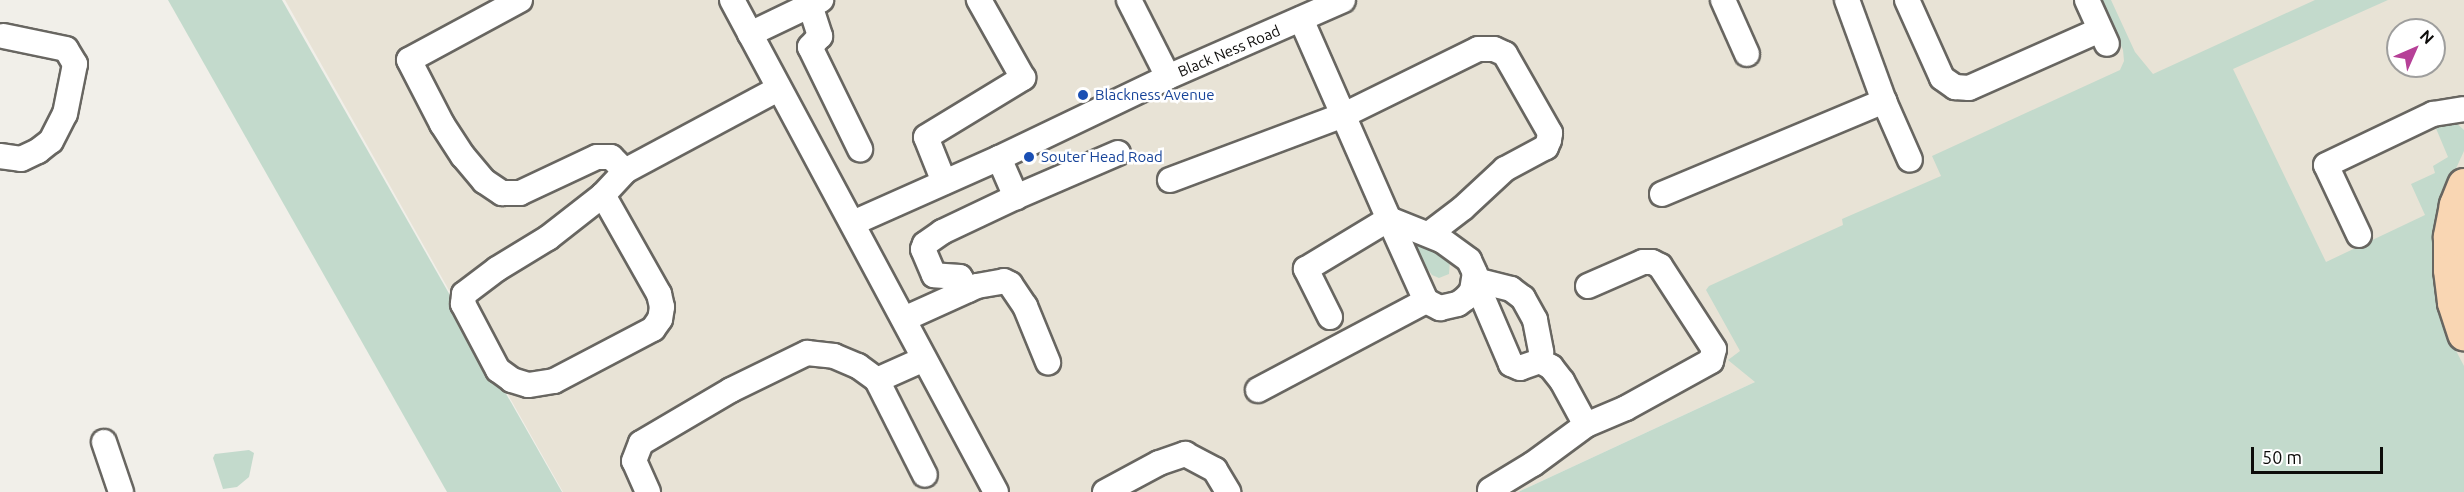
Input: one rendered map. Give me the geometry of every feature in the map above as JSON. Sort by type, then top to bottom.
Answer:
[{"type":"main road","points":[[2464,185],[2456,205],[2450,237],[2450,270],[2454,303],[2464,334]]},
{"type":"street","points":[[520,0],[410,60],[442,124],[463,156],[484,181],[502,193],[520,193],[597,157],[611,157],[625,171]]},
{"type":"street","points":[[732,0],[996,492]]},
{"type":"street","points":[[944,182],[926,137],[1023,78],[979,0]]},
{"type":"street","points":[[1129,0],[1168,77]]},
{"type":"street","name":"Black Ness Road","points":[[853,223],[999,158],[1168,77],[1343,0]]},
{"type":"street","points":[[1723,0],[1747,54]]},
{"type":"street","points":[[1847,0],[1884,101],[1910,160]]},
{"type":"street","points":[[1907,0],[1942,78],[1955,87],[1969,88],[2104,37],[2087,0]]},
{"type":"street","points":[[750,34],[815,3],[820,36],[810,47],[860,149]]},
{"type":"street","points":[[1301,19],[1389,219],[1426,301],[1440,308],[1458,304],[1472,291],[1475,273],[1469,260],[1452,246],[1430,234],[1389,219]]},
{"type":"street","points":[[0,156],[21,159],[38,152],[51,141],[65,114],[75,64],[66,49],[3,36]]},
{"type":"street","points":[[1170,180],[1344,115],[1478,49],[1494,48],[1504,54],[1550,133],[1549,140],[1546,147],[1505,169],[1463,208],[1430,234]]},
{"type":"street","points":[[603,195],[659,294],[662,307],[660,319],[653,329],[554,381],[528,385],[512,380],[498,370],[463,304],[464,294],[548,238],[603,195],[625,171],[778,89]]},
{"type":"street","points":[[1662,194],[1884,101]]},
{"type":"street","points":[[2359,235],[2326,165],[2433,114],[2464,109]]},
{"type":"street","points":[[968,290],[960,277],[934,275],[923,249],[925,244],[942,232],[1016,197],[1118,153]]},
{"type":"street","points":[[999,158],[1016,197]]},
{"type":"street","points":[[1330,317],[1306,269],[1389,219]]},
{"type":"street","points":[[1490,490],[1533,464],[1586,425],[1626,408],[1711,362],[1714,349],[1660,266],[1652,262],[1643,262],[1588,286]]},
{"type":"street","points":[[904,319],[968,290],[999,280],[1010,284],[1025,306],[1048,362]]},
{"type":"street","points":[[1475,280],[1511,290],[1523,297],[1535,320],[1541,351],[1540,360]]},
{"type":"street","points":[[1475,280],[1511,364],[1521,368],[1540,360]]},
{"type":"street","points":[[1258,390],[1426,301]]},
{"type":"street","points":[[648,492],[634,461],[641,443],[731,390],[807,353],[834,356],[858,366],[877,380],[925,475]]},
{"type":"street","points":[[877,380],[924,359]]},
{"type":"street","points":[[1540,360],[1551,367],[1562,381],[1586,425]]},
{"type":"street","points":[[104,442],[120,492]]},
{"type":"street","points":[[1105,492],[1159,463],[1185,454],[1215,470],[1228,492]]},
{"type":"shaded area","points":[[285,0],[2464,0],[2464,492],[1755,382],[1518,492],[563,492]]},
{"type":"green space","points":[[168,0],[282,0],[562,492],[447,492]]},
{"type":"green space","points":[[2101,0],[2111,0],[2135,52],[2153,74],[2315,0],[2388,0],[2233,69],[2326,262],[2425,215],[2411,184],[2435,173],[2433,166],[2448,157],[2435,126],[2454,121],[2464,130],[2464,151],[2448,186],[2453,345],[2464,366],[2464,492],[1518,492],[1755,382],[1728,360],[1740,351],[1706,290],[1709,286],[1843,225],[1842,219],[1941,176],[1932,156],[2120,70],[2124,61],[2123,50]]},
{"type":"green space","points":[[1420,240],[1450,260],[1449,274],[1439,278],[1432,275],[1414,250],[1413,243]]},
{"type":"green space","points":[[249,450],[254,453],[249,477],[237,487],[223,489],[213,458],[215,454]]},
{"type":"place","name":"Blackness Avenue","points":[[1083,95]]},
{"type":"place","name":"Souter Head Road","points":[[1029,157]]}]
